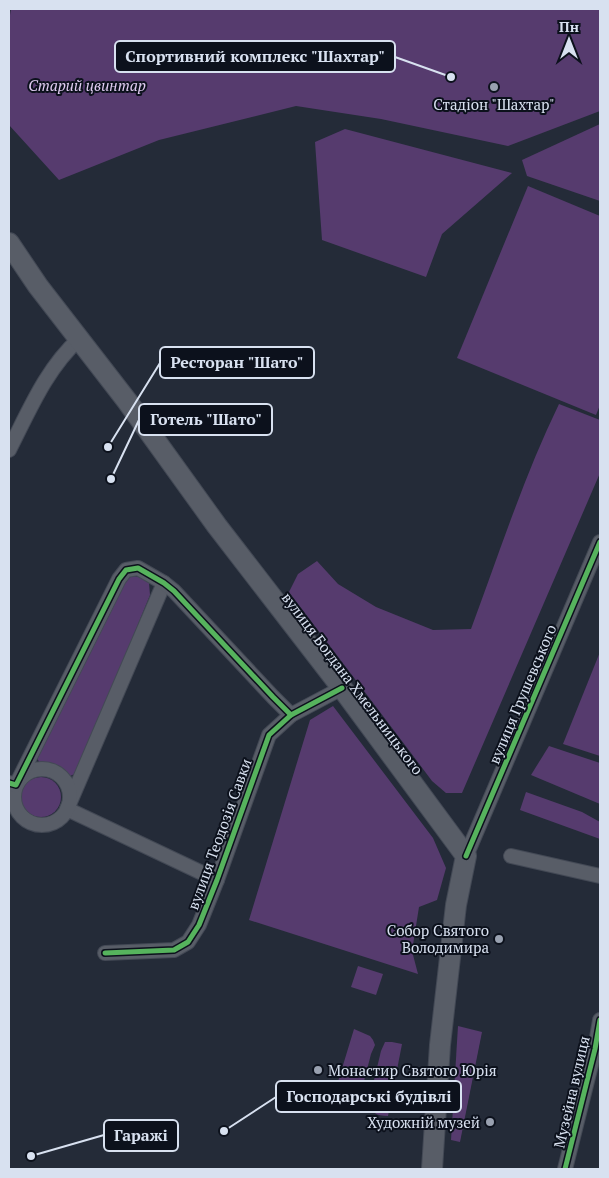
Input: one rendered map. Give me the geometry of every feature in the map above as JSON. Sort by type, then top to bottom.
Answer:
[{"type":"main road","name":"вулиця Богдана Хмельницького","points":[[9,243],[38,286],[128,401],[217,526],[342,688],[466,856]]},
{"type":"main road","points":[[432,1169],[440,1045],[456,905],[466,856]]},
{"type":"street","points":[[9,450],[49,373],[69,348],[79,339]]},
{"type":"street","name":"вулиця Грушевського","points":[[466,856],[600,542]]},
{"type":"street","points":[[164,582],[63,815],[49,824],[41,825],[33,824],[18,813],[14,804],[12,784],[118,579],[126,570],[138,568],[164,582],[291,715]]},
{"type":"street","name":"вулиця Теодозія Савки","points":[[105,953],[174,950],[188,942],[199,925],[268,735],[291,715],[342,688]]},
{"type":"street","points":[[12,784],[32,770],[53,771],[62,778],[68,787],[70,798],[67,808]]},
{"type":"street","name":"вулиця Теодозія Савки","points":[[67,808],[216,880]]},
{"type":"street","points":[[511,856],[600,876]]},
{"type":"street","name":"Музейна вулиця","points":[[566,1169],[598,1049],[600,1020]]},
{"type":"green space","name":"Старий цвинтар","points":[[11,9],[600,9],[600,111],[508,146],[381,119],[296,106],[159,140],[59,180],[9,125],[9,21]]},
{"type":"green space","points":[[600,124],[600,201],[527,176],[522,160]]},
{"type":"green space","points":[[345,129],[512,173],[442,234],[426,277],[322,240],[315,142]]},
{"type":"green space","points":[[528,186],[600,216],[600,405],[596,415],[457,358]]},
{"type":"green space","points":[[559,404],[600,420],[600,473],[462,793],[446,793],[432,781],[289,592],[298,574],[317,561],[338,584],[376,607],[433,630],[471,629],[523,487]]},
{"type":"green space","points":[[132,576],[142,577],[149,583],[150,595],[77,773],[70,776],[56,768],[39,762],[36,755],[121,583]]},
{"type":"green space","points":[[600,652],[600,756],[563,744]]},
{"type":"green space","points":[[333,706],[433,838],[446,868],[437,900],[419,907],[412,951],[418,974],[249,920],[310,720]]},
{"type":"green space","points":[[549,746],[600,763],[600,804],[531,775]]},
{"type":"green space","points":[[45,777],[52,780],[58,786],[61,797],[60,805],[52,814],[45,817],[37,817],[30,814],[22,805],[21,793],[24,786],[33,778]]},
{"type":"green space","points":[[526,792],[582,812],[600,822],[600,839],[520,810]]},
{"type":"green space","points":[[358,966],[383,974],[376,995],[351,987]]},
{"type":"green space","points":[[458,1026],[482,1032],[460,1142],[451,1140]]},
{"type":"green space","points":[[354,1029],[370,1036],[375,1045],[360,1097],[356,1101],[344,1102],[333,1098]]},
{"type":"green space","points":[[385,1042],[402,1044],[388,1116],[375,1113],[369,1101],[381,1051]]},
{"type":"cycle path","points":[[466,856],[600,542]]},
{"type":"cycle path","points":[[9,783],[16,785],[119,579],[126,570],[138,568],[174,591],[291,715]]},
{"type":"cycle path","points":[[105,953],[174,950],[188,942],[199,925],[217,880],[269,735],[291,715],[342,688]]},
{"type":"cycle path","points":[[565,1169],[595,1049],[600,1020]]},
{"type":"place","name":"Спортивний комплекс \"Шахтар\"","points":[[451,77]]},
{"type":"place","name":"Стадіон \"Шахтар\"","points":[[494,87]]},
{"type":"place","name":"Ресторан \"Шато\"","points":[[108,447]]},
{"type":"place","name":"Готель \"Шато\"","points":[[111,479]]},
{"type":"place","name":"Собор Святого Володимира","points":[[499,939]]},
{"type":"place","name":"Монастир Святого Юрія","points":[[318,1070]]},
{"type":"place","name":"Художній музей","points":[[490,1122]]},
{"type":"place","name":"Господарські будівлі","points":[[224,1131]]},
{"type":"place","name":"Гаражі","points":[[31,1156]]}]
